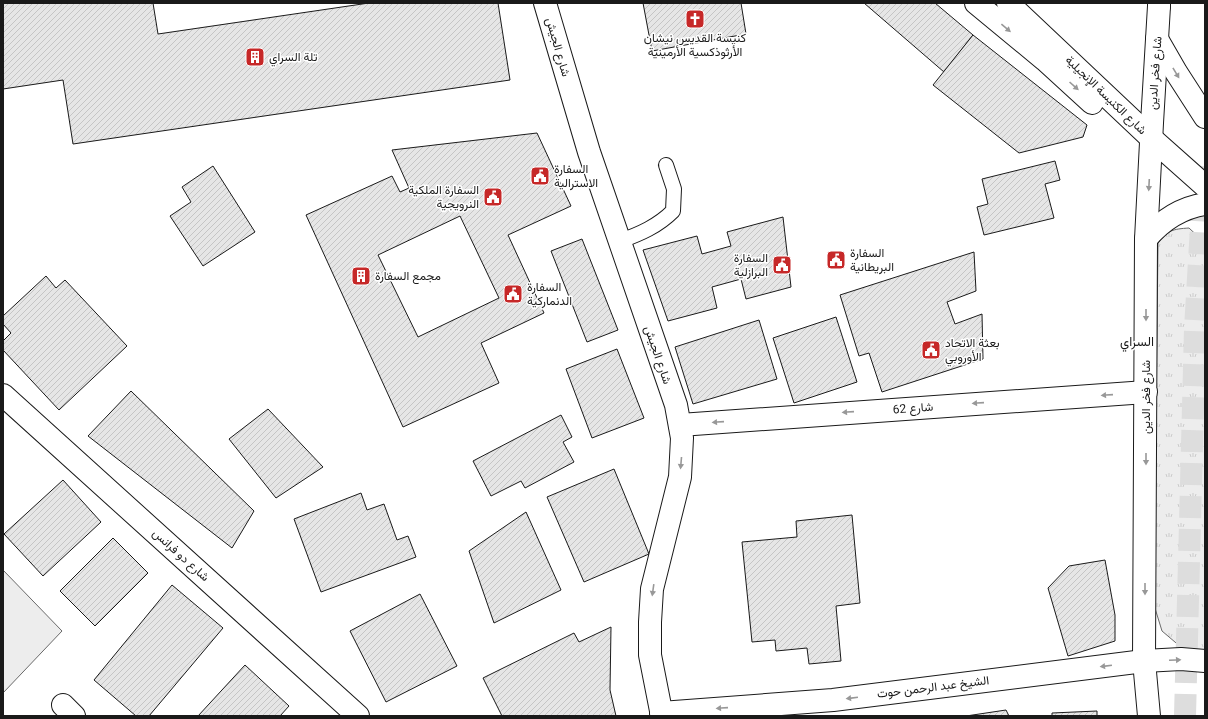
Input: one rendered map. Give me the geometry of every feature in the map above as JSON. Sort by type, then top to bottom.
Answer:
[{"type":"street","name":"شارع الجيش","points":[[545,3],[589,152],[676,405],[680,425],[682,447],[680,477],[652,589],[650,655],[662,714]]},
{"type":"street","name":"شارع الكنيسة الإنجيلية","points":[[976,3],[1151,147],[1205,186]]},
{"type":"street","name":"شارع الكنيسة الإنجيلية","points":[[1008,3],[1151,147]]},
{"type":"street","name":"شارع فخر الدين","points":[[1149,716],[1144,661],[1146,239],[1159,5]]},
{"type":"street","points":[[1157,39],[1183,84],[1205,117]]},
{"type":"street","points":[[1146,239],[1159,225],[1173,215],[1188,208],[1205,204]]},
{"type":"street","name":"شارع 62","points":[[680,425],[1146,392]]},
{"type":"street","name":"شارع دو فرانس","points":[[3,395],[358,716]]},
{"type":"street","name":"الشيخ عبد الرحمن حوت","points":[[662,714],[833,700],[1144,661],[1181,659],[1205,661]]},
{"type":"lane","points":[[620,241],[640,234],[663,221],[673,211],[674,189],[666,165]]},
{"type":"green space","points":[[1189,228],[1205,243],[1205,655],[1182,648],[1162,631],[1154,605],[1158,243],[1171,231]]},
{"type":"green space","points":[[3,570],[62,631],[3,693]]},
{"type":"building","name":"تلة السراي","points":[[3,3],[153,3],[158,34],[369,3],[498,3],[510,80],[73,144],[63,80],[3,89]]},
{"type":"building","name":"كنيسة القديس نيشان الأرثوذكسية الأرمينية","points":[[643,3],[741,3],[746,34],[652,51]]},
{"type":"building","points":[[864,3],[935,3],[973,35],[944,72]]},
{"type":"building","points":[[973,35],[1087,125],[1083,137],[1019,153],[933,85]]},
{"type":"building","name":"مجمع السفارة","points":[[537,133],[571,206],[508,235],[544,313],[481,343],[499,383],[403,427],[306,215],[392,176],[400,192],[409,188],[392,150]],"holes":[[[460,216],[499,298],[418,337],[378,255]]]},
{"type":"building","points":[[1055,161],[1060,180],[1045,184],[1054,218],[984,235],[977,207],[988,204],[982,179]]},
{"type":"building","points":[[213,166],[255,232],[203,266],[170,216],[191,202],[182,187]]},
{"type":"building","points":[[783,217],[791,287],[746,299],[741,279],[712,287],[717,308],[668,321],[643,250],[697,236],[702,254],[731,246],[727,232]]},
{"type":"building","points":[[582,239],[618,330],[587,342],[551,251]]},
{"type":"building","points":[[974,252],[976,291],[947,302],[955,324],[982,314],[983,359],[882,392],[869,353],[859,356],[840,295]]},
{"type":"building","points":[[46,276],[56,288],[65,280],[127,346],[59,410],[3,350],[3,341],[11,333],[3,324],[3,316]]},
{"type":"building","points":[[836,317],[857,382],[794,403],[773,338]]},
{"type":"building","points":[[759,320],[777,379],[693,404],[675,347]]},
{"type":"building","points":[[617,349],[644,418],[592,438],[566,369]]},
{"type":"building","points":[[131,391],[254,511],[232,548],[88,436]]},
{"type":"building","points":[[268,409],[323,467],[276,498],[229,439]]},
{"type":"building","points":[[561,415],[572,437],[563,442],[574,462],[525,488],[521,481],[491,496],[473,461]]},
{"type":"building","points":[[614,469],[649,554],[584,582],[547,497]]},
{"type":"building","points":[[63,480],[101,522],[43,576],[4,534]]},
{"type":"building","points":[[361,493],[367,510],[384,504],[397,540],[408,536],[416,557],[321,592],[294,519]]},
{"type":"building","points":[[526,512],[561,590],[494,623],[469,551]]},
{"type":"building","points":[[852,515],[860,603],[836,606],[841,661],[809,664],[807,648],[776,651],[775,640],[752,642],[742,542],[797,537],[796,521]]},
{"type":"building","points":[[113,538],[148,573],[95,626],[60,591]]},
{"type":"building","points":[[1105,560],[1115,615],[1115,641],[1068,656],[1048,588],[1069,566]]},
{"type":"building","points":[[172,585],[223,628],[149,716],[136,716],[94,680]]},
{"type":"building","points":[[420,594],[457,666],[386,702],[350,631]]},
{"type":"building","points":[[611,627],[610,690],[616,716],[502,716],[483,678],[574,633],[579,642]]},
{"type":"building","points":[[245,665],[289,706],[280,716],[198,716]]},
{"type":"building","points":[[1006,710],[1009,716],[966,716]]},
{"type":"building","points":[[1097,711],[1097,716],[1052,716],[1052,713]]},
{"type":"tunnel","points":[[1185,716],[1195,329],[1205,159]]},
{"type":"place","name":"كنيسة القديس نيشان الأرثوذكسية الأرمينية","points":[[695,19]]},
{"type":"place","name":"تلة السراي","points":[[255,57]]},
{"type":"place","name":"السفارة الاسترالية","points":[[540,176]]},
{"type":"place","name":"السفارة الملكية النرويجية","points":[[493,197]]},
{"type":"place","name":"السفارة البريطانية","points":[[836,260]]},
{"type":"place","name":"السفارة البرازلية","points":[[782,265]]},
{"type":"place","name":"مجمع السفارة","points":[[361,276]]},
{"type":"place","name":"السفارة الدنماركية","points":[[513,294]]},
{"type":"place","name":"بعثة الاتحاد الأوروبي","points":[[931,350]]},
{"type":"district","name":"السراي","points":[[1137,341]]}]
